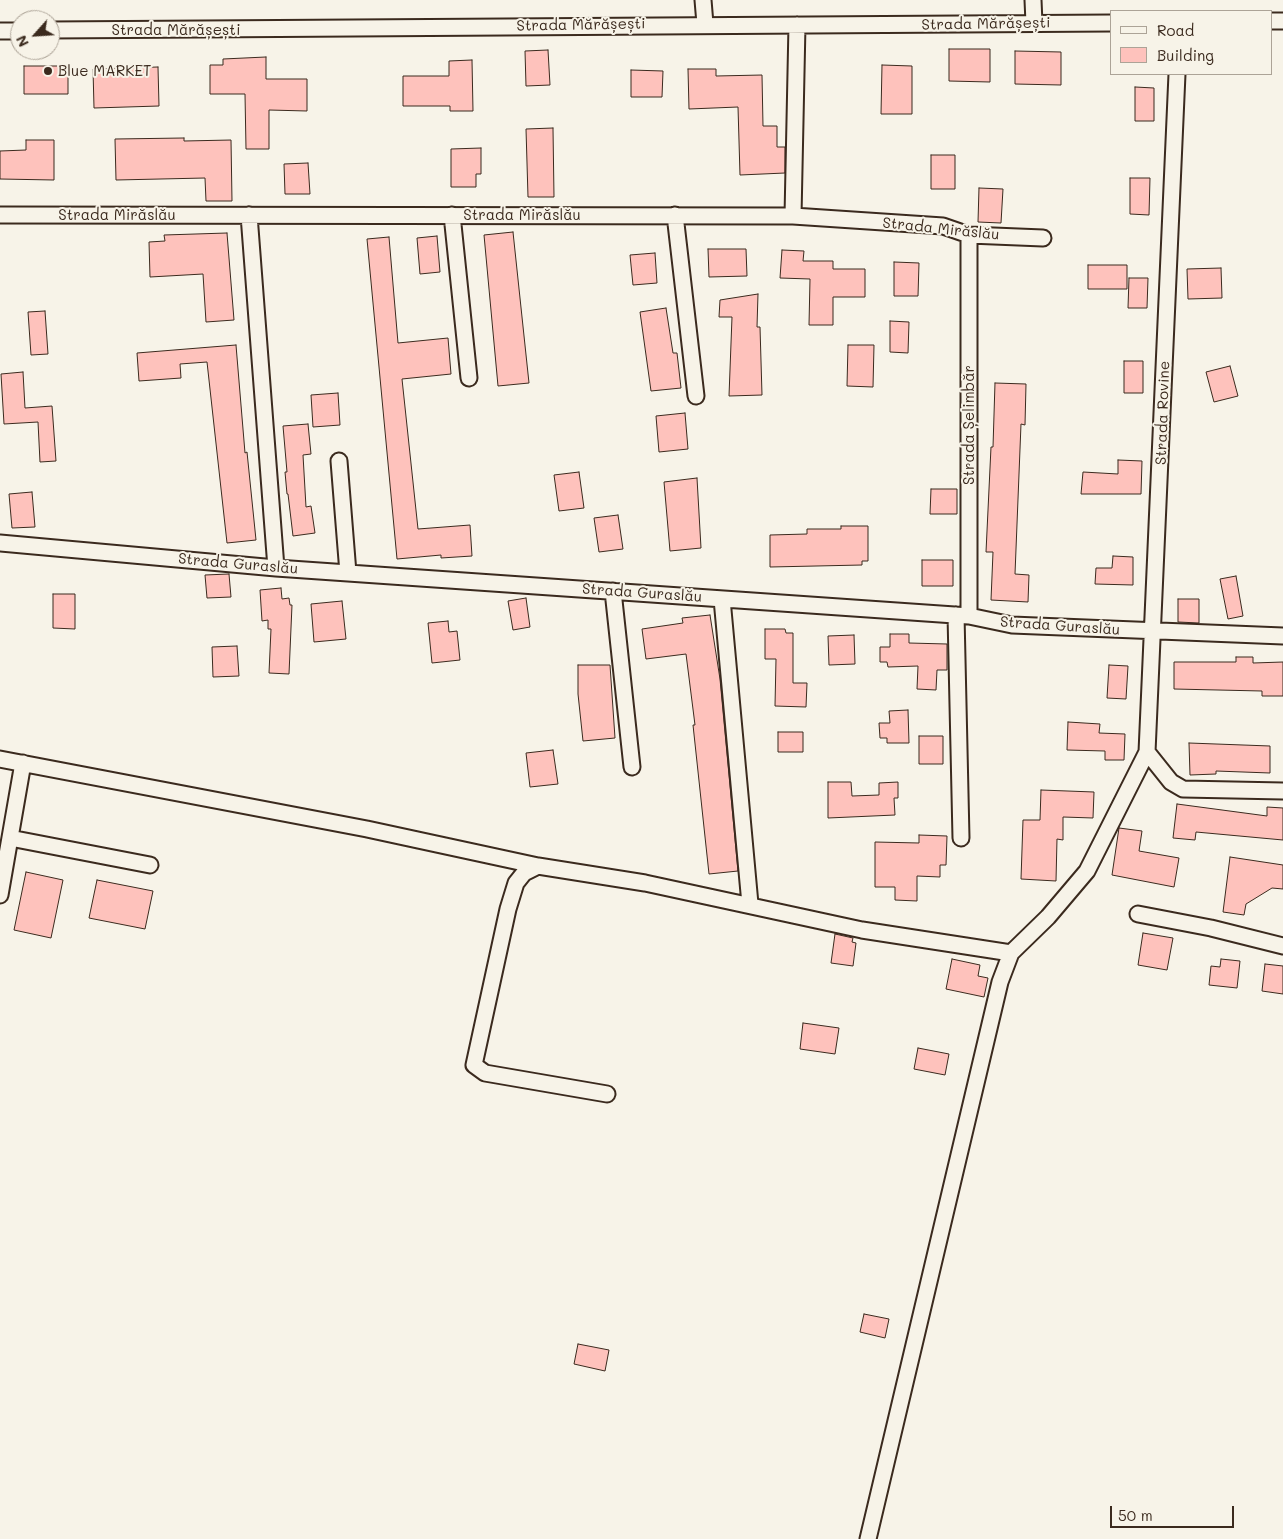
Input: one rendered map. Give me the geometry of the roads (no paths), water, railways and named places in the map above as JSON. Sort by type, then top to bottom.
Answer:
[{"type":"street","points":[[703,0],[705,24]]},
{"type":"street","points":[[1033,0],[1034,23]]},
{"type":"street","name":"Strada Mărășești","points":[[60,30],[705,24],[1110,23]]},
{"type":"street","points":[[794,216],[797,25]]},
{"type":"street","name":"Strada Rovine","points":[[1147,752],[1154,633],[1177,75]]},
{"type":"street","name":"Strada Mirăslău","points":[[0,215],[794,216],[943,226],[969,235],[1043,238]]},
{"type":"street","points":[[249,215],[276,568]]},
{"type":"street","points":[[452,215],[469,378]]},
{"type":"street","points":[[675,215],[696,396]]},
{"type":"street","name":"Strada Șelimbăr","points":[[961,838],[969,235]]},
{"type":"street","points":[[338,461],[348,573]]},
{"type":"street","name":"Strada Guraslău","points":[[0,543],[276,568],[963,615],[1012,625],[1154,633],[1283,636]]},
{"type":"street","points":[[613,591],[632,766]]},
{"type":"street","points":[[722,599],[750,904]]},
{"type":"street","points":[[868,1539],[989,1026],[1000,982],[1010,953],[1048,917],[1087,870],[1147,752],[1170,782],[1183,789],[1283,791]]},
{"type":"street","points":[[0,759],[367,829],[538,866],[604,875],[750,904],[862,930],[1010,953]]},
{"type":"street","points":[[0,894],[23,763]]},
{"type":"street","points":[[10,838],[150,865]]},
{"type":"street","points":[[538,866],[524,873],[516,883],[508,909],[474,1066],[485,1072],[608,1094]]},
{"type":"street","points":[[1138,914],[1211,928],[1283,946]]},
{"type":"place","name":"Blue MARKET","points":[[48,71]]}]
